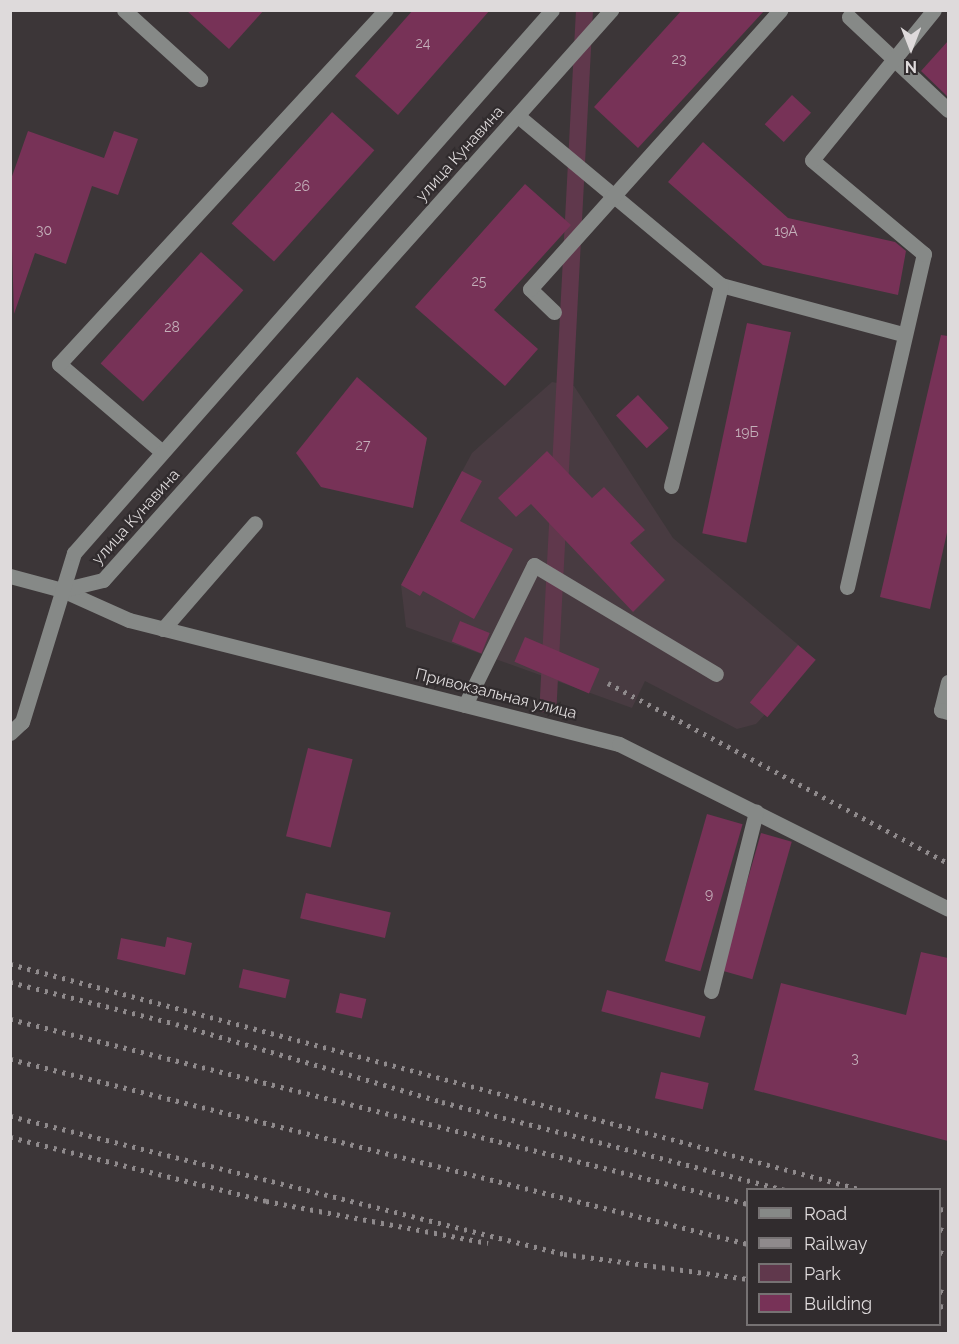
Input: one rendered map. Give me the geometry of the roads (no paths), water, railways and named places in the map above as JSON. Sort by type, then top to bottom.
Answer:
[{"type":"street","points":[[124,10],[200,79]]},
{"type":"street","points":[[161,451],[59,364],[386,10]]},
{"type":"street","name":"улица Кунавина","points":[[62,590],[103,580],[611,10]]},
{"type":"street","points":[[554,312],[530,289],[780,10]]},
{"type":"street","points":[[847,587],[903,334],[924,254],[812,160],[934,10]]},
{"type":"street","name":"улица Кунавина","points":[[62,590],[74,553],[161,451],[552,11]]},
{"type":"street","points":[[849,17],[948,110]]},
{"type":"street","points":[[518,116],[721,285],[903,334]]},
{"type":"street","points":[[671,486],[721,285]]},
{"type":"street","points":[[163,629],[255,524]]},
{"type":"street","points":[[465,705],[534,565],[716,674]]},
{"type":"street","name":"Привокзальная улица","points":[[10,576],[62,590],[129,620],[619,744],[948,909]]},
{"type":"street","points":[[10,733],[22,722],[62,590]]},
{"type":"street","points":[[945,711],[948,682]]},
{"type":"street","points":[[711,991],[756,812]]},
{"type":"railway","points":[[608,683],[948,863]]},
{"type":"railway","points":[[10,964],[855,1188]]},
{"type":"railway","points":[[10,982],[176,1024],[442,1102],[777,1188]]},
{"type":"railway","points":[[10,1019],[746,1203]]},
{"type":"railway","points":[[10,1059],[746,1243]]},
{"type":"railway","points":[[10,1116],[564,1254],[746,1279]]},
{"type":"railway","points":[[10,1137],[266,1201],[488,1243]]},
{"type":"railway","points":[[941,1209],[948,1211]]},
{"type":"railway","points":[[941,1229],[948,1232]]},
{"type":"railway","points":[[941,1252],[948,1255]]},
{"type":"railway","points":[[941,1291],[948,1294]]},
{"type":"railway","points":[[941,1306],[948,1308]]}]
